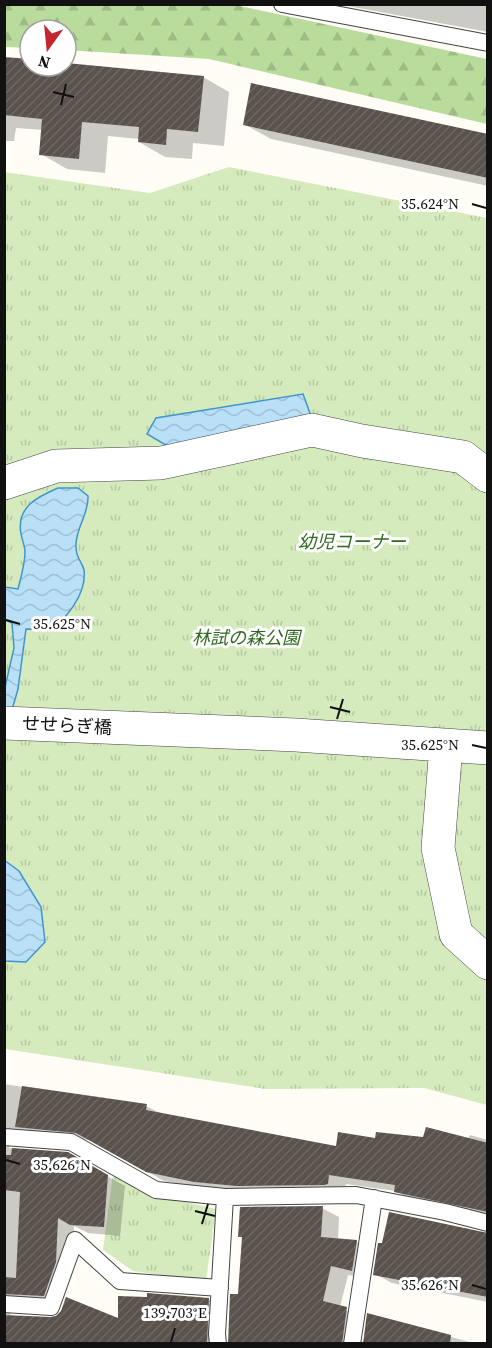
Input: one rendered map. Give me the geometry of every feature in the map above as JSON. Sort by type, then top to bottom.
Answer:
[{"type":"street","points":[[4,483],[56,465],[161,463],[312,430],[362,441],[463,457],[488,476]]},
{"type":"street","name":"せせらぎ橋","points":[[4,723],[296,735],[488,748]]},
{"type":"street","points":[[446,746],[438,848],[456,934],[488,963]]},
{"type":"lane","points":[[282,4],[488,43]]},
{"type":"lane","points":[[4,1137],[71,1142],[156,1190],[225,1197],[356,1195],[445,1212],[488,1223]]},
{"type":"lane","points":[[218,1344],[225,1197]]},
{"type":"lane","points":[[352,1344],[374,1198]]},
{"type":"lane","points":[[4,1304],[51,1307],[75,1240],[120,1281],[220,1288]]},
{"type":"green space","points":[[4,5],[235,5],[487,59],[487,124],[209,59],[78,51],[78,18],[18,18],[18,48],[5,47]]},
{"type":"green space","name":"林試の森公園","points":[[229,167],[487,218],[487,1105],[424,1088],[265,1089],[5,1049],[4,172],[150,193]]},
{"type":"green space","points":[[113,1174],[155,1195],[216,1209],[206,1281],[133,1271],[103,1250]]},
{"type":"water","points":[[303,394],[311,416],[169,447],[147,434],[156,418]]},
{"type":"water","points":[[58,488],[78,488],[88,496],[87,509],[78,532],[76,545],[84,570],[84,579],[74,606],[60,621],[45,629],[26,629],[18,689],[5,734],[5,687],[14,648],[12,623],[5,620],[5,587],[18,589],[23,570],[25,550],[20,525],[25,510],[36,499]]},
{"type":"water","points":[[4,860],[19,871],[41,907],[45,942],[26,962],[5,961]]},
{"type":"building","points":[[4,57],[18,58],[18,78],[78,78],[78,64],[204,76],[198,132],[167,129],[166,145],[138,142],[139,127],[82,122],[79,159],[39,155],[42,119],[4,115]]},
{"type":"building","points":[[251,83],[488,134],[488,178],[243,125]]},
{"type":"building","points":[[22,1086],[147,1104],[146,1110],[336,1146],[338,1132],[375,1138],[376,1132],[423,1137],[426,1127],[488,1143],[488,1212],[394,1192],[395,1185],[329,1175],[328,1184],[324,1185],[237,1186],[194,1182],[146,1172],[76,1133],[15,1127]]},
{"type":"building","points":[[12,1148],[68,1152],[108,1175],[104,1227],[70,1225],[58,1218],[56,1262],[44,1296],[4,1294],[4,1277],[16,1278],[20,1192],[4,1190],[4,1155],[11,1155]]},
{"type":"building","points":[[323,1206],[321,1237],[357,1240],[352,1271],[331,1266],[323,1301],[347,1307],[342,1344],[228,1344],[230,1294],[238,1294],[242,1237],[238,1237],[240,1207]]},
{"type":"building","points":[[389,1212],[488,1233],[488,1297],[373,1275],[378,1243],[382,1243]]},
{"type":"building","points":[[147,1293],[209,1298],[207,1344],[4,1344],[4,1315],[56,1316],[61,1311],[66,1297],[118,1318],[118,1296],[147,1297]]},
{"type":"building","points":[[367,1313],[451,1335],[450,1344],[363,1344]]},
{"type":"park label","name":"幼児コーナー","points":[[352,541]]}]
